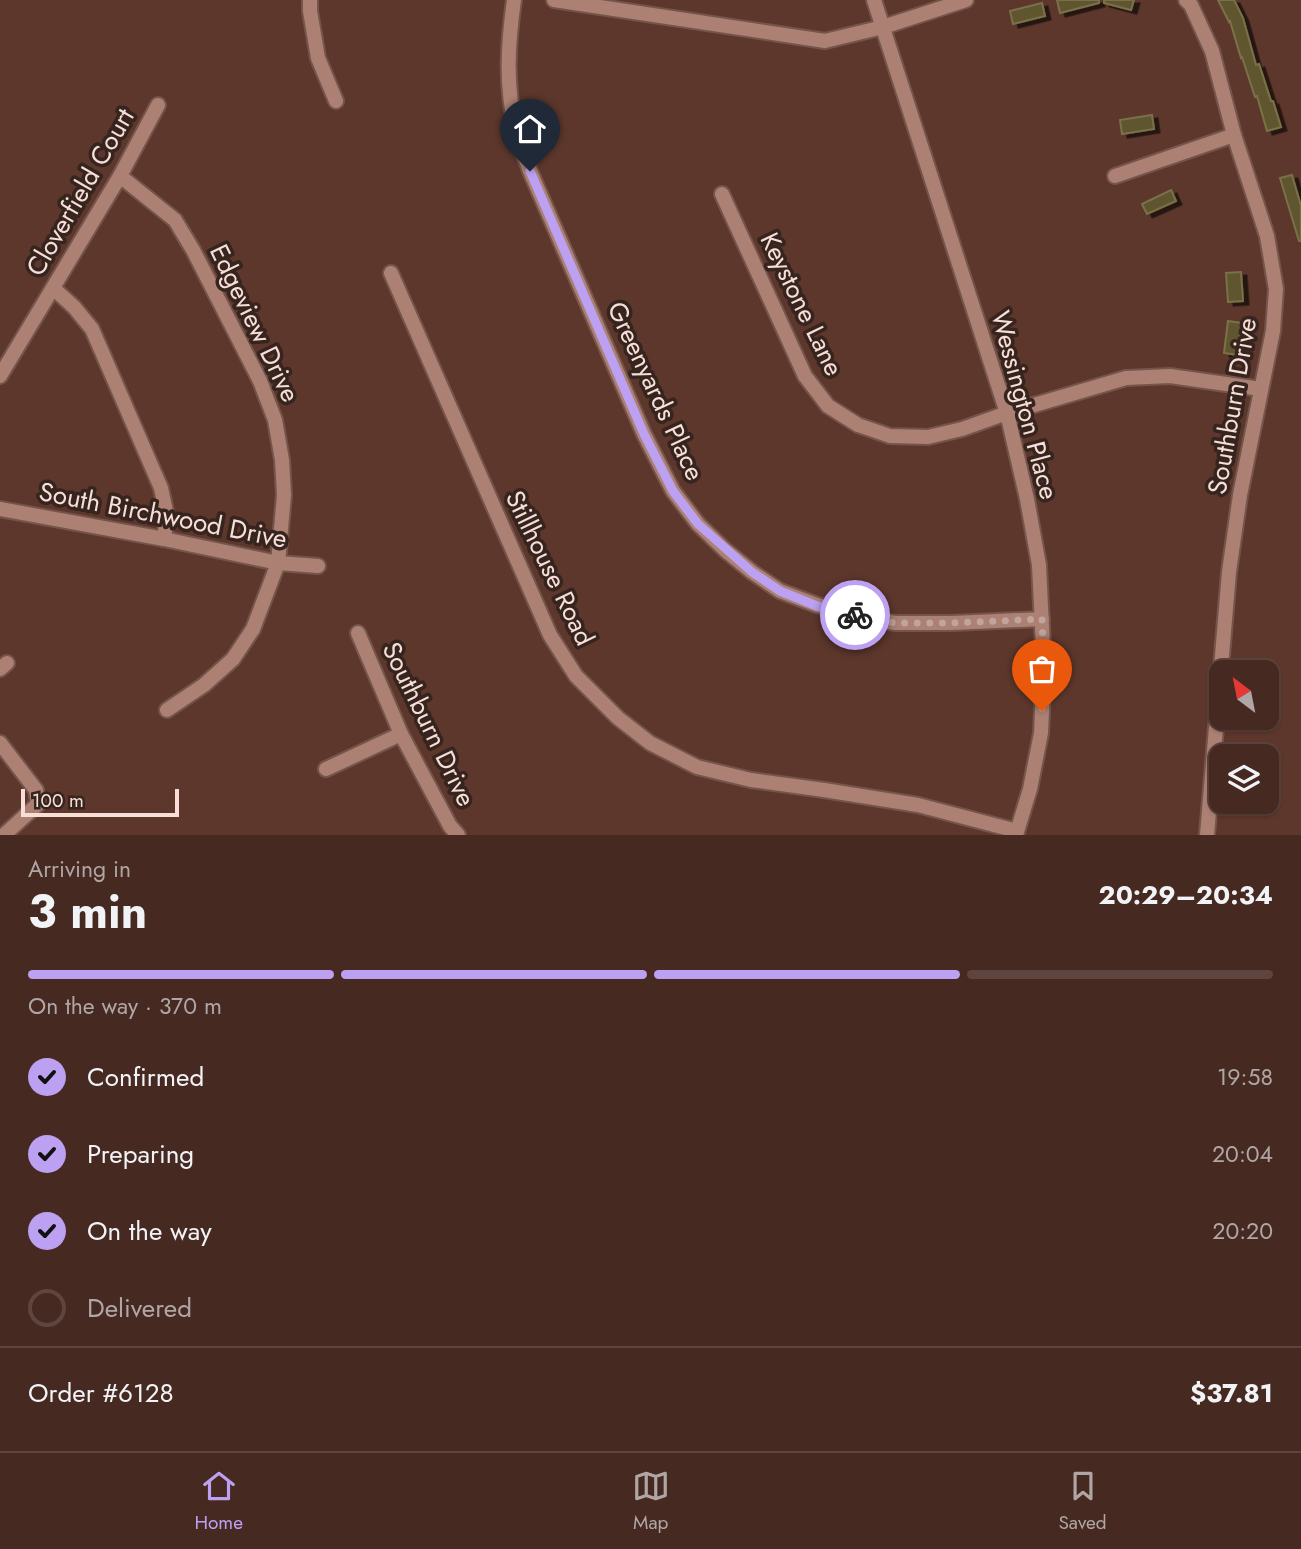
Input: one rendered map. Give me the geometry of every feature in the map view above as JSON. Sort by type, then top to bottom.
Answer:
[{"type":"street","points":[[310,0],[318,58],[336,101]]},
{"type":"street","name":"Greenyards Place","points":[[514,0],[509,39],[509,88],[516,130],[530,171],[644,434],[673,491],[698,524],[752,572],[780,591],[817,606],[895,623],[1042,619]]},
{"type":"street","points":[[554,0],[825,41],[883,27],[966,0]]},
{"type":"street","name":"Wessington Place","points":[[874,0],[1007,413],[1037,552],[1044,668],[1041,733],[1030,789],[1016,833]]},
{"type":"street","name":"Southburn Drive","points":[[1186,0],[1191,5],[1212,51],[1234,135],[1267,236],[1276,289],[1273,331],[1240,495],[1229,572],[1207,835]]},
{"type":"street","name":"Cloverfield Court","points":[[0,376],[120,176],[159,105]]},
{"type":"street","points":[[1115,176],[1234,135]]},
{"type":"street","name":"Edgeview Drive","points":[[120,176],[175,220],[193,250],[260,381],[275,420],[282,460],[284,495],[278,563],[253,629],[233,659],[204,685],[167,710]]},
{"type":"street","name":"Keystone Lane","points":[[722,194],[805,376],[828,406],[858,425],[890,436],[928,437],[1126,378],[1170,376],[1261,388]]},
{"type":"street","name":"Stillhouse Road","points":[[391,272],[550,635],[576,677],[618,718],[650,743],[697,766],[751,780],[918,806],[1016,833]]},
{"type":"street","points":[[53,288],[74,307],[92,329],[161,488],[167,516],[164,539]]},
{"type":"street","name":"South Birchwood Drive","points":[[0,509],[278,563],[318,566]]},
{"type":"street","name":"Southburn Drive","points":[[358,632],[401,734],[450,826],[458,835]]},
{"type":"street","points":[[326,769],[401,734]]},
{"type":"street","points":[[0,743],[36,790],[38,804],[4,835]]},
{"type":"building","points":[[1057,0],[1099,0],[1099,3],[1060,13]]},
{"type":"building","points":[[1104,0],[1134,0],[1131,10],[1104,3]]},
{"type":"building","points":[[1218,0],[1234,0],[1243,18],[1256,65],[1259,64],[1281,127],[1267,131],[1230,21]]},
{"type":"building","points":[[1042,3],[1045,16],[1013,24],[1010,11]]},
{"type":"building","points":[[1152,115],[1154,129],[1122,134],[1120,120]]},
{"type":"building","points":[[1292,175],[1301,206],[1301,241],[1280,178]]},
{"type":"building","points":[[1171,190],[1176,201],[1147,214],[1142,204]]},
{"type":"building","points":[[1241,272],[1243,301],[1228,302],[1226,273]]},
{"type":"building","points":[[1228,321],[1242,323],[1238,355],[1224,353]]},
{"type":"way so far","points":[[855,615],[895,623],[1042,619],[1042,711]]},
{"type":"route","points":[[530,171],[644,434],[673,491],[698,524],[752,572],[780,591],[817,606],[855,615]]}]
